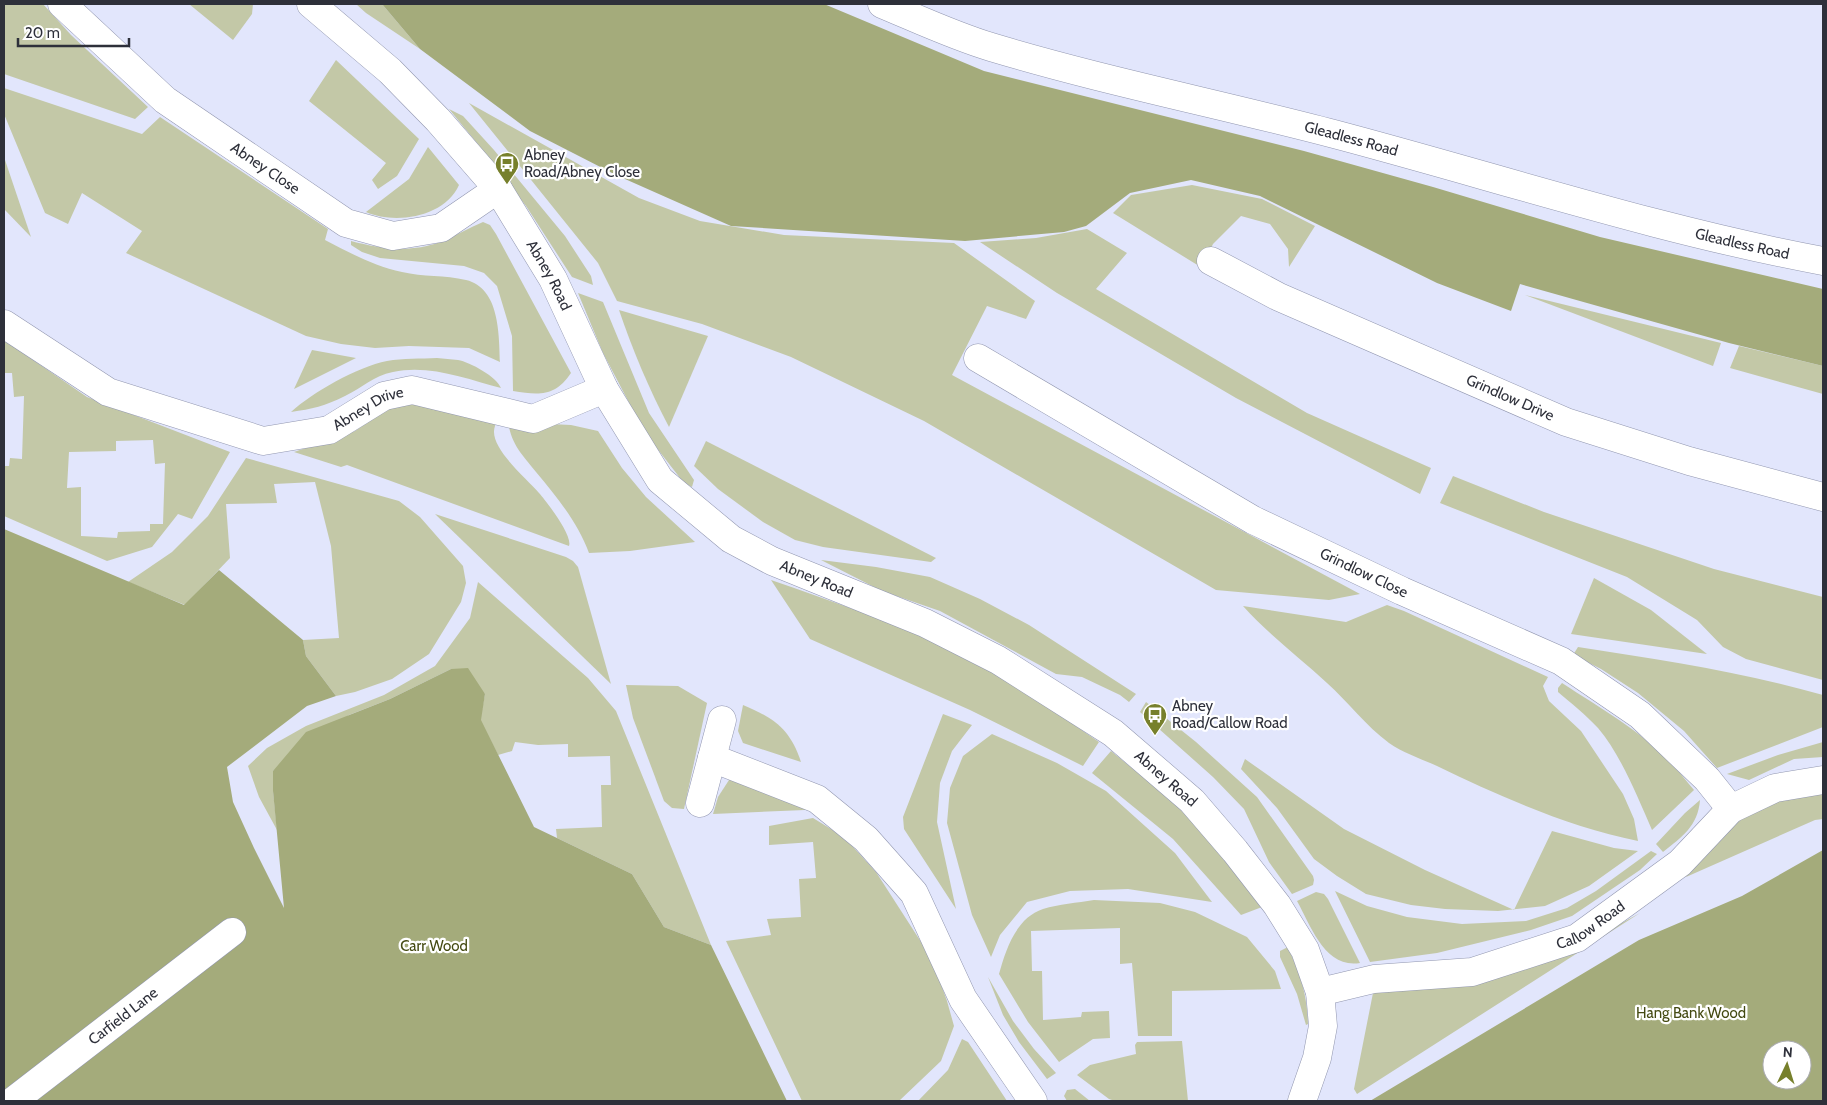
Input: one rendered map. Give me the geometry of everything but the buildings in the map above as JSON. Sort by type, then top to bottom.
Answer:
[{"type":"street","name":"Abney Close","points":[[62,4],[164,100],[346,223],[393,236],[441,228],[498,189]]},
{"type":"street","name":"Abney Road","points":[[312,4],[390,71],[438,120],[498,189],[554,279],[604,389],[660,480],[731,539],[772,560],[925,623],[998,660],[1113,733],[1192,801],[1235,851],[1277,905],[1305,950],[1320,992],[1323,1026],[1318,1058],[1302,1101]]},
{"type":"street","name":"Gleadless Road","points":[[882,4],[943,30],[990,47],[1292,122],[1684,231],[1823,260]]},
{"type":"street","name":"Grindlow Drive","points":[[1211,261],[1278,297],[1566,422],[1689,461],[1823,497]]},
{"type":"street","name":"Abney Drive","points":[[4,324],[108,392],[263,441],[329,430],[384,396],[412,390],[533,419],[604,389]]},
{"type":"street","name":"Grindlow Close","points":[[978,358],[1253,520],[1402,591],[1561,661],[1640,715],[1701,772],[1731,809]]},
{"type":"street","points":[[700,803],[722,720]]},
{"type":"street","points":[[712,758],[817,799],[866,839],[914,893],[963,1000],[1034,1101]]},
{"type":"street","name":"Callow Road","points":[[1320,992],[1374,979],[1472,972],[1577,938],[1680,863],[1731,809],[1775,788],[1823,780]]},
{"type":"street","name":"Carfield Lane","points":[[13,1101],[232,932]]},
{"type":"green space","points":[[4,4],[43,4],[71,35],[148,107],[135,119],[4,74]]},
{"type":"green space","points":[[189,4],[253,4],[252,14],[233,40]]},
{"type":"green space","points":[[356,4],[382,4],[420,49],[366,13]]},
{"type":"green space","points":[[382,4],[824,4],[984,71],[1304,151],[1600,237],[1823,289],[1823,366],[1729,343],[1520,284],[1511,311],[1437,283],[1260,196],[1191,180],[1130,193],[1086,226],[1064,232],[965,241],[731,226],[616,175],[530,131],[420,49]]},
{"type":"green space","points":[[336,60],[419,139],[397,176],[378,189],[372,180],[386,163],[309,101]]},
{"type":"green space","points":[[4,88],[142,134],[160,117],[328,229],[325,240],[362,259],[402,272],[458,278],[477,285],[486,292],[495,314],[498,326],[500,362],[469,348],[409,346],[375,348],[341,344],[306,336],[126,253],[142,231],[82,193],[68,224],[45,213],[4,114]]},
{"type":"green space","points":[[469,103],[639,198],[700,221],[784,235],[954,243],[1035,301],[1026,319],[987,306],[952,375],[1360,594],[1329,600],[1216,590],[924,421],[791,357],[702,324],[617,301],[598,263]]},
{"type":"green space","points":[[449,109],[463,116],[494,150],[565,236],[591,276],[593,285],[572,277],[526,206]]},
{"type":"green space","points":[[428,147],[459,185],[452,196],[443,205],[431,211],[404,218],[378,216],[366,212],[409,179]]},
{"type":"green space","points":[[4,157],[31,237],[4,209]]},
{"type":"green space","points":[[1192,185],[1262,199],[1315,226],[1289,267],[1288,249],[1270,224],[1241,216],[1213,244],[1204,262],[1199,266],[1113,213],[1131,195]]},
{"type":"green space","points":[[483,222],[490,225],[496,234],[571,373],[565,381],[552,390],[539,393],[513,391],[512,336],[497,286],[484,273],[464,266],[380,258],[362,252],[351,245],[351,241],[385,248],[418,248],[440,242]]},
{"type":"green space","points":[[1087,229],[1127,253],[1096,289],[1307,413],[1431,468],[1420,494],[1236,398],[1057,293],[980,242],[1036,238]]},
{"type":"green space","points":[[578,293],[603,302],[649,413],[694,480],[692,487],[684,483],[645,433],[603,353]]},
{"type":"green space","points":[[1525,295],[1721,343],[1713,366]]},
{"type":"green space","points":[[619,310],[708,336],[669,427],[642,370]]},
{"type":"green space","points":[[4,340],[87,397],[230,452],[192,519],[178,514],[152,547],[107,561],[4,516],[4,466],[9,466],[10,458],[22,459],[24,396],[14,397],[12,373],[4,373]],"holes":[[[153,440],[155,464],[165,463],[163,524],[150,524],[150,531],[118,532],[117,538],[81,536],[81,487],[67,488],[69,452],[116,451],[116,441]]]},
{"type":"green space","points":[[1739,346],[1823,366],[1823,394],[1730,368]]},
{"type":"green space","points":[[312,350],[356,358],[294,389]]},
{"type":"green space","points":[[437,358],[458,360],[469,364],[489,375],[501,388],[434,371],[407,370],[379,376],[351,393],[325,405],[291,412],[311,396],[336,381],[375,364],[393,360]]},
{"type":"green space","points":[[415,400],[497,420],[494,431],[499,447],[553,511],[567,535],[569,546],[347,465],[341,467],[294,452],[355,431],[398,402]]},
{"type":"green space","points":[[508,422],[571,425],[598,431],[622,468],[646,497],[695,542],[630,551],[589,553],[579,531],[566,511],[518,449]]},
{"type":"green space","points":[[706,441],[936,558],[931,562],[823,547],[795,540],[763,522],[718,489],[694,466]]},
{"type":"green space","points":[[246,458],[399,501],[420,517],[463,566],[466,583],[461,602],[429,654],[392,679],[355,692],[336,696],[306,656],[303,640],[339,638],[331,546],[315,482],[274,484],[277,503],[226,504],[230,558],[185,605],[128,582],[172,552],[208,516]]},
{"type":"green space","points":[[1453,476],[1544,512],[1714,569],[1823,597],[1823,680],[1746,659],[1723,647],[1697,620],[1627,577],[1440,503]]},
{"type":"green space","points":[[435,514],[566,557],[573,561],[578,567],[611,684]]},
{"type":"green space","name":"Carr Wood","points":[[4,529],[184,605],[219,570],[303,640],[306,656],[336,696],[307,706],[227,767],[233,802],[284,908],[273,791],[273,771],[306,732],[390,699],[451,669],[468,668],[485,694],[481,720],[534,827],[632,874],[664,927],[711,945],[787,1101],[4,1101]]},
{"type":"green space","points":[[821,560],[876,567],[930,577],[980,599],[1029,625],[1136,694],[1129,702],[1120,695],[1082,677],[1056,674],[940,611],[882,591]]},
{"type":"green space","points":[[1594,578],[1651,610],[1707,654],[1571,634]]},
{"type":"green space","points":[[771,580],[883,620],[948,648],[1006,680],[1099,742],[1083,766],[970,710],[810,639]]},
{"type":"green space","points":[[478,582],[588,678],[616,711],[711,945],[664,927],[632,874],[557,838],[556,829],[602,827],[601,785],[611,785],[610,756],[568,757],[568,744],[538,745],[515,742],[512,751],[498,755],[480,720],[485,694],[451,669],[390,699],[349,715],[273,771],[277,830],[259,797],[248,766],[267,748],[306,726],[384,695],[435,666],[470,618]]},
{"type":"green space","points":[[1387,605],[1548,677],[1543,686],[1549,701],[1581,731],[1623,794],[1634,819],[1638,841],[1586,828],[1536,810],[1394,747],[1243,606],[1346,622]]},
{"type":"green space","points":[[1578,647],[1732,673],[1823,695],[1823,727],[1717,768],[1684,731],[1638,693],[1601,669],[1573,655]]},
{"type":"green space","points":[[1562,683],[1621,721],[1649,742],[1674,766],[1694,790],[1652,830],[1614,751],[1598,728],[1558,692],[1558,688]]},
{"type":"green space","points":[[626,685],[678,686],[707,703],[684,809],[672,808],[664,801],[633,718]]},
{"type":"green space","points":[[1146,702],[1196,742],[1257,797],[1313,876],[1313,885],[1292,894],[1269,862],[1244,809],[1213,777],[1140,712]]},
{"type":"green space","points":[[743,705],[764,715],[780,726],[792,741],[801,762],[743,743],[738,731]]},
{"type":"green space","points":[[943,714],[972,725],[952,751],[940,783],[937,822],[956,909],[904,829],[903,817]]},
{"type":"green space","points":[[992,734],[1057,763],[1106,791],[1175,853],[1212,902],[1128,889],[1070,891],[1027,902],[1000,935],[991,957],[972,915],[947,823],[950,788],[963,756]]},
{"type":"green space","points":[[1823,742],[1823,757],[1794,759],[1749,780],[1727,774],[1778,755]]},
{"type":"green space","points":[[1111,751],[1169,798],[1206,836],[1262,907],[1241,915],[1173,839],[1092,773]]},
{"type":"green space","points":[[1245,759],[1344,829],[1425,870],[1513,909],[1498,911],[1445,909],[1411,905],[1366,894],[1314,859],[1277,808],[1241,769]]},
{"type":"green space","points":[[752,778],[810,802],[805,810],[713,814],[718,797],[729,780]]},
{"type":"green space","points":[[1823,789],[1823,819],[1815,820],[1686,877],[1695,858],[1725,824],[1770,800]]},
{"type":"green space","points":[[1700,800],[1696,817],[1688,830],[1663,852],[1656,844]]},
{"type":"green space","points":[[813,818],[844,837],[876,872],[932,959],[947,1001],[954,1026],[941,1061],[899,1101],[802,1101],[726,941],[771,935],[767,919],[801,917],[799,879],[816,878],[813,842],[769,845],[769,826]]},
{"type":"green space","points":[[1552,831],[1614,848],[1638,851],[1589,886],[1545,906],[1514,909]]},
{"type":"green space","name":"Hang Bank Wood","points":[[1823,850],[1823,1101],[1370,1101],[1639,940],[1742,896]]},
{"type":"green space","points":[[1651,851],[1657,854],[1640,870],[1572,916],[1531,930],[1437,953],[1370,962],[1335,891],[1367,906],[1407,917],[1462,924],[1526,921],[1567,908],[1596,891]]},
{"type":"green space","points":[[1316,892],[1324,894],[1328,899],[1360,963],[1348,963],[1337,959],[1328,953],[1314,933],[1297,901]]},
{"type":"green space","points":[[1094,900],[1160,903],[1195,912],[1247,937],[1275,971],[1281,989],[1172,991],[1172,1036],[1138,1036],[1132,963],[1120,964],[1120,928],[1031,931],[1032,971],[1042,971],[1043,1020],[1081,1017],[1082,1012],[1109,1011],[1110,1038],[1093,1039],[1059,1062],[1028,1022],[999,974],[1013,936],[1026,919],[1043,909]]},
{"type":"green space","points":[[1640,913],[1357,1094],[1354,1089],[1373,993],[1457,982],[1583,944]]},
{"type":"green space","points":[[1288,947],[1304,993],[1308,1024],[1306,1025],[1297,994],[1280,957],[1280,951]]},
{"type":"green space","points":[[988,977],[1013,1021],[1034,1049],[1056,1073],[1047,1079],[1019,1042],[1003,1015]]},
{"type":"green space","points":[[962,1039],[968,1042],[1007,1101],[918,1101],[948,1070]]},
{"type":"green space","points":[[1182,1041],[1188,1101],[1115,1101],[1109,1099],[1077,1075],[1090,1065],[1136,1054],[1135,1045],[1137,1042]]},
{"type":"green space","points":[[1075,1089],[1090,1101],[1067,1101],[1064,1096],[1067,1090]]},
{"type":"place","name":"Abney Road/Abney Close","points":[[507,185]]},
{"type":"place","name":"Abney Road/Callow Road","points":[[1155,736]]}]
